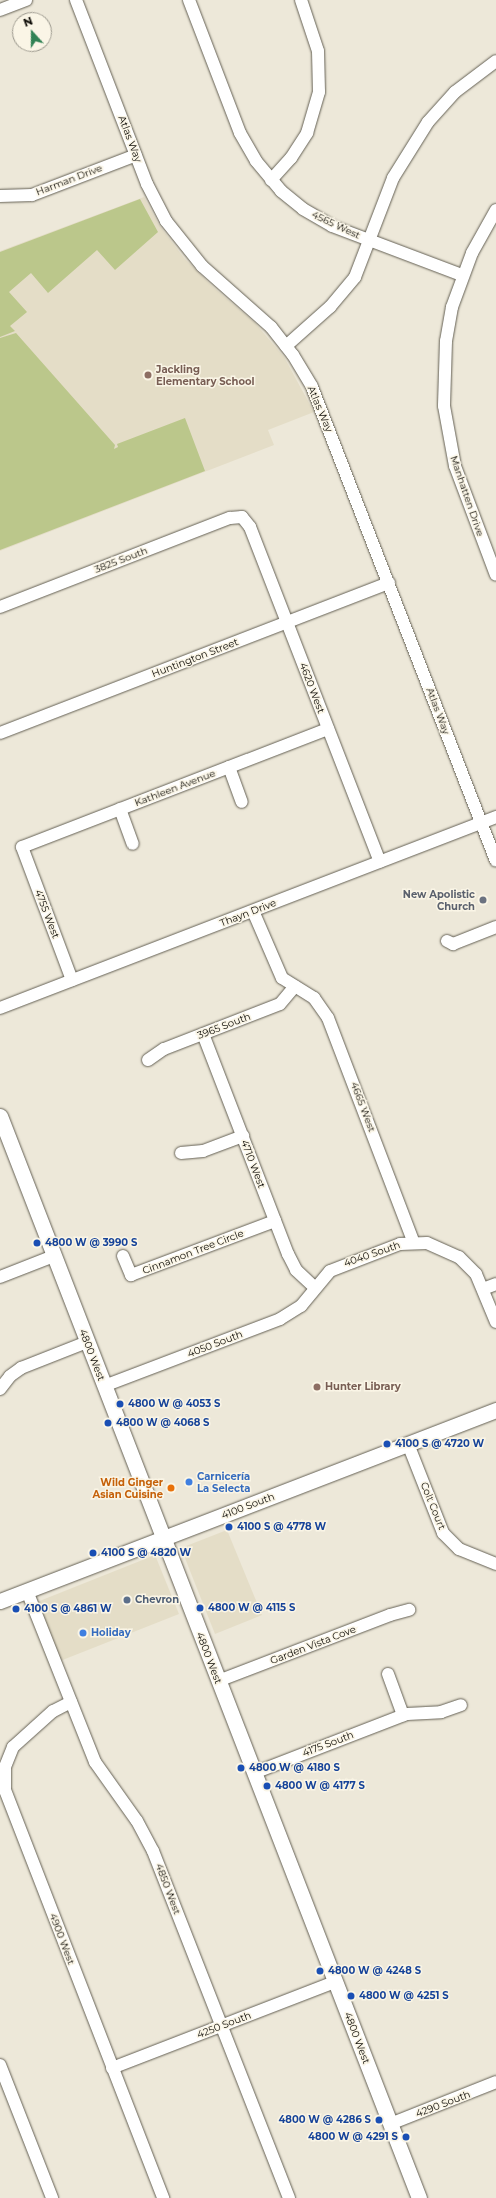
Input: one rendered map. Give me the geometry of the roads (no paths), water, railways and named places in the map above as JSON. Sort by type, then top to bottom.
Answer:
[{"type":"main road","name":"4800 West","points":[[0,1116],[419,2198]]},
{"type":"main road","name":"4100 South","points":[[0,1601],[496,1410]]},
{"type":"street","points":[[0,10],[26,0]]},
{"type":"street","name":"Atlas Way","points":[[76,0],[136,155],[159,208],[183,245],[212,276],[256,313],[286,346],[306,376],[390,583],[496,861]]},
{"type":"street","name":"4565 West","points":[[189,0],[240,133],[256,161],[292,201],[318,218],[370,241],[462,275]]},
{"type":"street","points":[[272,180],[291,158],[307,133],[319,92],[318,52],[301,0]]},
{"type":"street","points":[[286,346],[344,293],[355,277],[393,178],[415,140],[455,92],[496,61]]},
{"type":"street","name":"Harman Drive","points":[[0,196],[32,195],[136,155]]},
{"type":"street","name":"Manhatten Drive","points":[[496,210],[481,233],[462,275],[452,307],[446,341],[444,406],[455,466],[496,575]]},
{"type":"street","name":"3825 South","points":[[0,607],[230,518],[242,517]]},
{"type":"street","name":"4620 West","points":[[242,517],[250,527],[380,862]]},
{"type":"street","name":"Huntington Street","points":[[0,733],[390,583]]},
{"type":"street","name":"Kathleen Avenue","points":[[22,847],[328,729]]},
{"type":"street","points":[[229,767],[242,802]]},
{"type":"street","points":[[120,810],[133,844]]},
{"type":"street","name":"Thayn Drive","points":[[0,1008],[496,817]]},
{"type":"street","name":"4755 West","points":[[22,847],[72,980]]},
{"type":"street","name":"4665 West","points":[[253,911],[278,972],[286,982],[314,998],[328,1018],[413,1241]]},
{"type":"street","points":[[447,941],[453,944],[496,927]]},
{"type":"street","name":"3965 South","points":[[148,1060],[164,1049],[280,1004],[295,986]]},
{"type":"street","name":"4710 West","points":[[203,1034],[275,1221],[296,1270],[314,1287]]},
{"type":"street","points":[[181,1153],[203,1151],[243,1136]]},
{"type":"street","name":"Cinnamon Tree Circle","points":[[123,1256],[131,1275],[275,1221]]},
{"type":"street","name":"4040 South","points":[[314,1287],[322,1277],[338,1266],[386,1248],[413,1241],[451,1252],[468,1265],[476,1274],[483,1289]]},
{"type":"street","points":[[0,1277],[54,1256]]},
{"type":"street","points":[[496,1284],[483,1289],[496,1322]]},
{"type":"street","name":"4050 South","points":[[104,1386],[280,1319],[301,1306],[314,1287]]},
{"type":"street","points":[[0,1389],[10,1376],[21,1368],[87,1342]]},
{"type":"street","name":"Colt Court","points":[[408,1444],[443,1533],[458,1549],[496,1564]]},
{"type":"street","name":"4850 West","points":[[27,1591],[95,1762],[135,1817],[150,1844],[289,2198]]},
{"type":"street","name":"Garden Vista Cove","points":[[218,1681],[390,1615],[409,1610]]},
{"type":"street","points":[[388,1674],[403,1715]]},
{"type":"street","name":"4900 West","points":[[71,1702],[53,1711],[13,1747],[5,1767],[2,1791],[163,2198]]},
{"type":"street","name":"4175 South","points":[[254,1773],[403,1715],[441,1712],[461,1705]]},
{"type":"street","name":"4250 South","points":[[112,2068],[335,1982]]},
{"type":"street","points":[[0,2065],[52,2198]]},
{"type":"street","name":"4290 South","points":[[390,2124],[495,2084]]},
{"type":"place","name":"Jackling Elementary School","points":[[148,375]]},
{"type":"place","name":"New Apolistic Church","points":[[483,900]]},
{"type":"place","name":"4800 W @ 3990 S","points":[[37,1243]]},
{"type":"place","name":"Hunter Library","points":[[317,1387]]},
{"type":"place","name":"4800 W @ 4053 S","points":[[120,1404]]},
{"type":"place","name":"4800 W @ 4068 S","points":[[108,1423]]},
{"type":"place","name":"4100 S @ 4720 W","points":[[387,1444]]},
{"type":"place","name":"Carnicería La Selecta","points":[[189,1482]]},
{"type":"place","name":"Wild Ginger Asian Cuisine","points":[[171,1488]]},
{"type":"place","name":"4100 S @ 4778 W","points":[[229,1527]]},
{"type":"place","name":"4100 S @ 4820 W","points":[[93,1553]]},
{"type":"place","name":"Chevron","points":[[127,1600]]},
{"type":"place","name":"4800 W @ 4115 S","points":[[200,1608]]},
{"type":"place","name":"4100 S @ 4861 W","points":[[16,1609]]},
{"type":"place","name":"Holiday","points":[[83,1633]]},
{"type":"place","name":"4800 W @ 4180 S","points":[[241,1768]]},
{"type":"place","name":"4800 W @ 4177 S","points":[[267,1786]]},
{"type":"place","name":"4800 W @ 4248 S","points":[[320,1971]]},
{"type":"place","name":"4800 W @ 4251 S","points":[[351,1996]]},
{"type":"place","name":"4800 W @ 4286 S","points":[[379,2120]]},
{"type":"place","name":"4800 W @ 4291 S","points":[[406,2137]]}]
